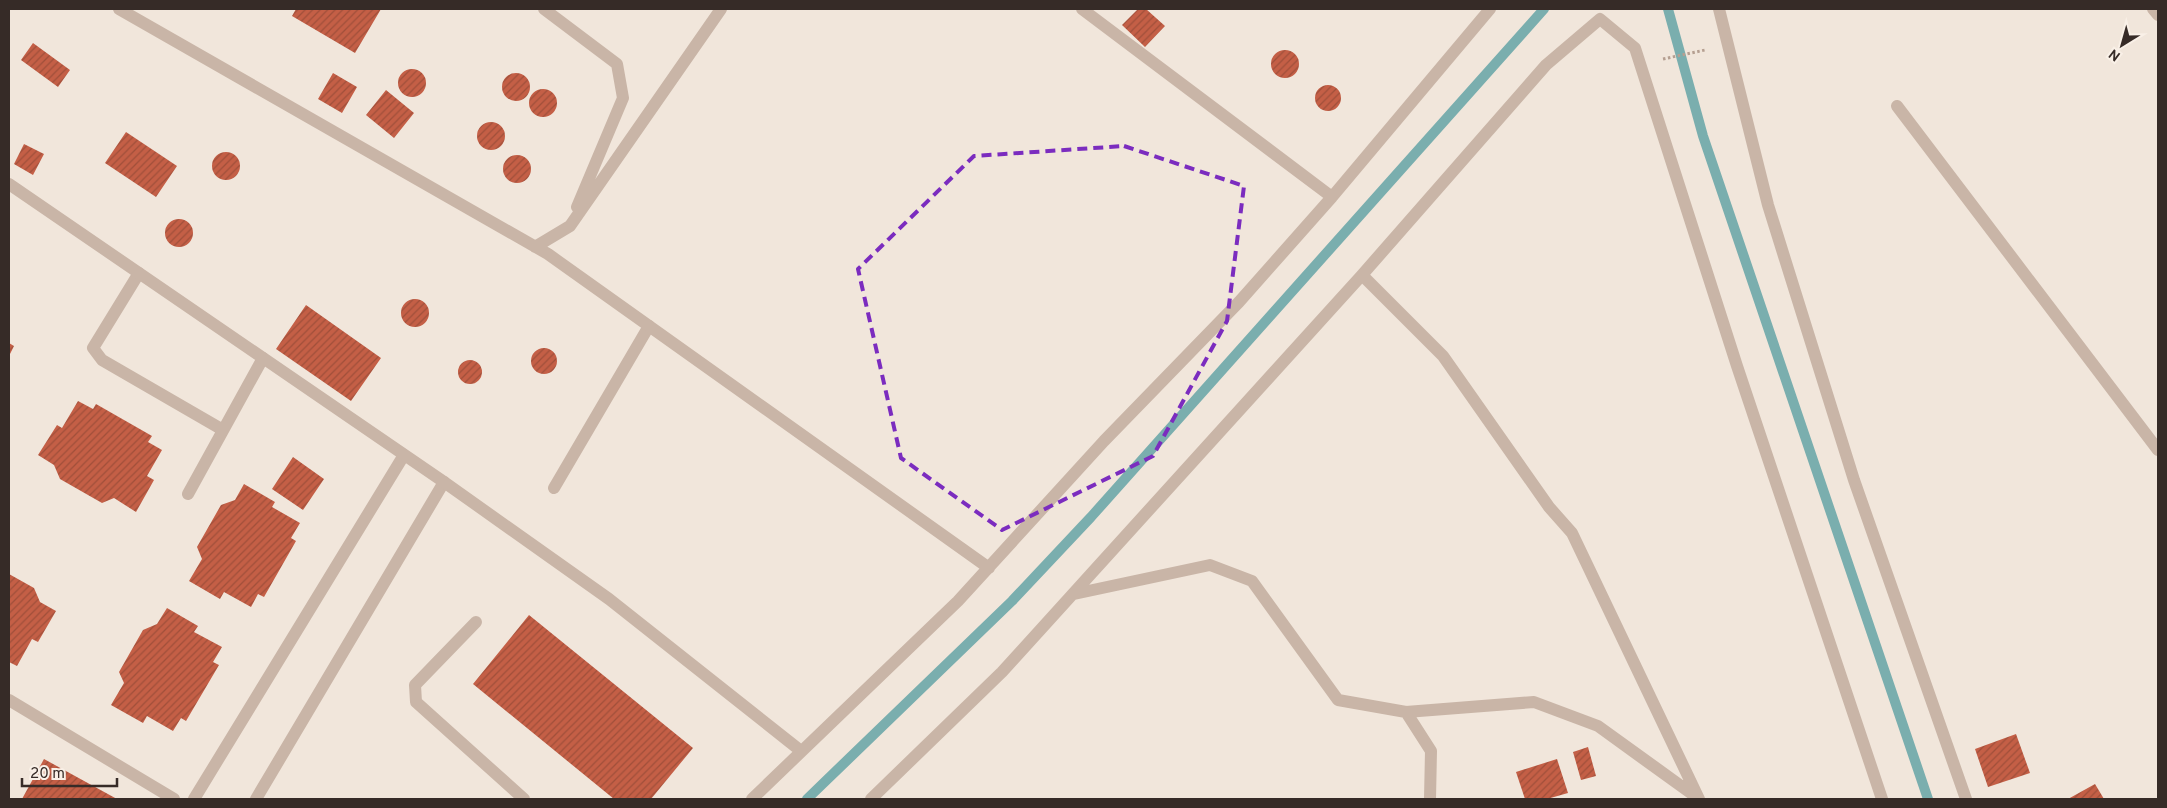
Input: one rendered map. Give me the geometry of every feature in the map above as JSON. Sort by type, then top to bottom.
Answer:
[{"type":"street","points":[[119,9],[535,247],[989,568]]},
{"type":"street","points":[[544,9],[617,64],[623,98],[599,151],[570,226]]},
{"type":"street","points":[[535,247],[570,226],[720,9]]},
{"type":"street","points":[[1082,9],[1332,197]]},
{"type":"street","points":[[752,799],[958,602],[1104,441],[1239,302],[1332,197],[1490,9]]},
{"type":"street","points":[[1719,9],[1768,204],[1854,480],[1966,799]]},
{"type":"street","points":[[2153,9],[2158,16]]},
{"type":"street","points":[[872,799],[1002,672],[1362,275],[1546,66],[1600,19],[1635,48],[1737,366],[1882,799]]},
{"type":"street","points":[[1897,106],[2158,450]]},
{"type":"street","points":[[9,184],[444,482],[609,599],[801,751]]},
{"type":"street","points":[[139,273],[93,348],[102,360],[223,430]]},
{"type":"street","points":[[1362,275],[1443,356],[1549,506],[1572,533],[1699,799]]},
{"type":"street","points":[[554,488],[649,326]]},
{"type":"street","points":[[188,494],[263,358]]},
{"type":"street","points":[[194,799],[404,455]]},
{"type":"street","points":[[256,799],[444,482]]},
{"type":"street","points":[[1074,594],[1210,565],[1252,581],[1338,700],[1406,712],[1534,702],[1598,726],[1699,799]]},
{"type":"street","points":[[476,622],[415,685],[416,702],[524,799]]},
{"type":"street","points":[[10,705],[174,799]]},
{"type":"street","points":[[1406,712],[1431,751],[1430,799]]},
{"type":"path","points":[[1656,61],[1709,49]]},
{"type":"highlighted area","points":[[1124,146],[1244,186],[1227,321],[1153,456],[1002,530],[901,458],[858,269],[974,156]]},
{"type":"building","points":[[296,9],[381,9],[355,53],[292,16]]},
{"type":"building","points":[[1138,9],[1146,9],[1165,26],[1145,47],[1122,25]]},
{"type":"building","points":[[33,43],[70,70],[58,87],[21,60]]},
{"type":"building","points":[[1285,50],[1295,54],[1299,64],[1295,74],[1285,78],[1275,74],[1271,64],[1275,54]]},
{"type":"building","points":[[412,69],[422,73],[426,83],[422,93],[412,97],[402,93],[398,83],[402,73]]},
{"type":"building","points":[[333,73],[357,87],[342,113],[318,99]]},
{"type":"building","points":[[516,73],[526,77],[530,87],[526,97],[516,101],[506,97],[502,87],[506,77]]},
{"type":"building","points":[[1328,85],[1337,89],[1341,98],[1337,107],[1328,111],[1319,107],[1315,98],[1319,89]]},
{"type":"building","points":[[543,89],[553,93],[557,103],[553,113],[543,117],[533,113],[529,103],[533,93]]},
{"type":"building","points":[[386,90],[414,113],[394,138],[366,115]]},
{"type":"building","points":[[491,122],[501,126],[505,136],[501,146],[491,150],[481,146],[477,136],[481,126]]},
{"type":"building","points":[[126,132],[177,166],[156,197],[105,163]]},
{"type":"building","points":[[24,144],[44,154],[33,175],[14,164]]},
{"type":"building","points":[[226,152],[236,156],[240,166],[236,176],[226,180],[216,176],[212,166],[216,156]]},
{"type":"building","points":[[517,155],[527,159],[531,169],[527,179],[517,183],[507,179],[503,169],[507,159]]},
{"type":"building","points":[[179,219],[189,223],[193,233],[189,243],[179,247],[169,243],[165,233],[169,223]]},
{"type":"building","points":[[415,299],[425,303],[429,313],[425,323],[415,327],[405,323],[401,313],[405,303]]},
{"type":"building","points":[[306,305],[381,358],[351,401],[276,349]]},
{"type":"building","points":[[9,343],[14,346],[9,356]]},
{"type":"building","points":[[544,348],[554,351],[557,361],[554,371],[544,374],[534,371],[531,361],[534,351]]},
{"type":"building","points":[[470,360],[479,363],[482,372],[479,381],[470,384],[461,381],[458,372],[461,363]]},
{"type":"building","points":[[78,401],[93,409],[96,404],[152,436],[148,442],[162,450],[147,476],[154,480],[136,512],[114,498],[102,503],[60,479],[54,465],[38,455],[57,425],[62,428]]},
{"type":"building","points":[[293,457],[324,479],[303,510],[272,489]]},
{"type":"building","points":[[244,484],[275,502],[272,507],[300,523],[291,538],[296,541],[264,597],[258,594],[251,607],[224,592],[220,599],[189,581],[202,559],[197,547],[221,505],[235,500]]},
{"type":"building","points":[[9,574],[34,588],[40,602],[56,611],[38,642],[32,639],[17,666],[9,662]]},
{"type":"building","points":[[167,608],[198,626],[194,632],[222,647],[213,662],[219,665],[186,721],[181,718],[173,731],[147,716],[143,723],[111,705],[124,683],[119,672],[143,630],[157,624]]},
{"type":"building","points":[[529,615],[693,748],[651,799],[614,799],[473,684]]},
{"type":"building","points":[[2016,734],[2030,773],[1988,787],[1975,749]]},
{"type":"building","points":[[1588,747],[1596,776],[1581,780],[1573,752]]},
{"type":"building","points":[[44,759],[117,799],[22,799]]},
{"type":"building","points":[[1557,759],[1568,793],[1547,799],[1525,799],[1516,772]]},
{"type":"building","points":[[2095,784],[2104,799],[2068,799]]},
{"type":"waterway","points":[[807,799],[1012,601],[1091,517],[1544,9]]},
{"type":"waterway","points":[[1668,9],[1703,136],[1928,799]]}]
